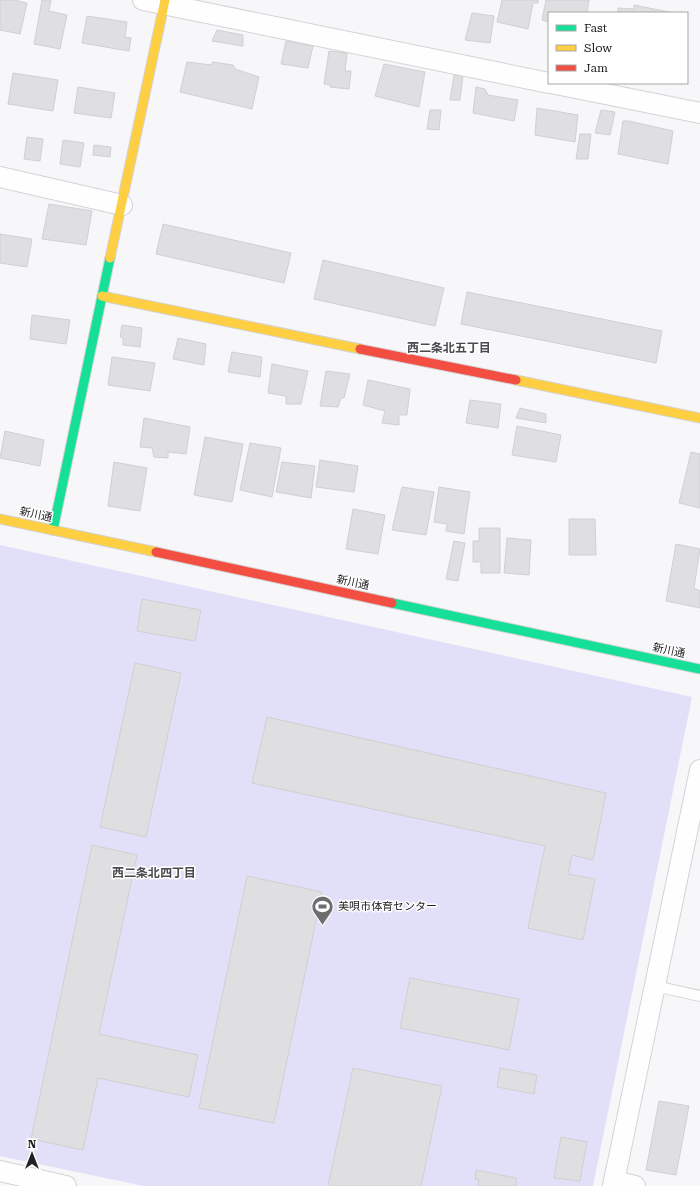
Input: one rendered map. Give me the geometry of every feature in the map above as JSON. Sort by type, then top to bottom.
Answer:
[{"type":"street","points":[[144,0],[165,2],[548,83]]},
{"type":"street","points":[[53,530],[165,2]]},
{"type":"street","points":[[555,84],[700,113]]},
{"type":"street","points":[[0,177],[122,205]]},
{"type":"street","points":[[102,296],[700,418]]},
{"type":"street","name":"新川通","points":[[0,519],[700,669]]},
{"type":"street","points":[[635,1186],[613,1184],[700,770]]},
{"type":"street","points":[[0,1171],[66,1186]]},
{"type":"lane","points":[[655,986],[700,996]]},
{"type":"shaded area","name":"美唄市体育センター","points":[[0,545],[692,697],[593,1186],[144,1186],[0,1156]]},
{"type":"building","points":[[0,0],[14,0],[27,3],[20,34],[0,30]]},
{"type":"building","points":[[42,0],[51,0],[49,11],[67,15],[60,49],[34,44]]},
{"type":"building","points":[[502,0],[538,0],[538,3],[533,3],[528,29],[497,22]]},
{"type":"building","points":[[546,0],[589,0],[587,12],[548,12],[548,22],[542,20]]},
{"type":"building","points":[[634,5],[669,12],[618,12],[618,8],[634,9]]},
{"type":"building","points":[[472,13],[494,16],[490,43],[465,40]]},
{"type":"building","points":[[87,16],[127,22],[125,37],[131,38],[129,51],[82,43]]},
{"type":"building","points":[[217,30],[243,35],[243,46],[212,41]]},
{"type":"building","points":[[286,41],[313,46],[308,68],[281,64]]},
{"type":"building","points":[[329,51],[347,53],[345,71],[351,71],[349,89],[330,87],[330,85],[324,84]]},
{"type":"building","points":[[187,62],[212,65],[212,62],[233,65],[235,69],[259,77],[252,109],[180,92]]},
{"type":"building","points":[[384,64],[425,72],[419,107],[375,96]]},
{"type":"building","points":[[13,73],[58,80],[53,111],[8,104]]},
{"type":"building","points":[[454,75],[463,75],[460,100],[450,100]]},
{"type":"building","points":[[78,87],[115,93],[111,118],[74,113]]},
{"type":"building","points":[[476,87],[485,89],[488,95],[518,100],[514,121],[473,113]]},
{"type":"building","points":[[537,108],[578,115],[575,142],[535,135]]},
{"type":"building","points":[[430,110],[441,110],[439,130],[427,129]]},
{"type":"building","points":[[601,110],[615,112],[610,135],[595,133]]},
{"type":"building","points":[[623,121],[673,131],[668,164],[618,154]]},
{"type":"building","points":[[580,134],[591,134],[588,159],[576,159]]},
{"type":"building","points":[[27,137],[43,139],[40,161],[24,159]]},
{"type":"building","points":[[63,140],[84,143],[80,167],[60,164]]},
{"type":"building","points":[[94,145],[111,147],[110,157],[93,155]]},
{"type":"building","points":[[49,204],[92,211],[86,245],[42,239]]},
{"type":"building","points":[[163,224],[291,253],[284,283],[156,254]]},
{"type":"building","points":[[0,234],[32,239],[27,267],[0,263]]},
{"type":"building","points":[[323,260],[444,288],[435,326],[314,299]]},
{"type":"building","points":[[467,292],[662,331],[656,363],[461,324]]},
{"type":"building","points":[[32,315],[70,320],[66,344],[30,339]]},
{"type":"building","points":[[122,325],[142,328],[140,347],[123,345],[123,338],[120,337]]},
{"type":"building","points":[[178,338],[206,344],[204,365],[173,359]]},
{"type":"building","points":[[232,352],[262,357],[260,377],[228,372]]},
{"type":"building","points":[[112,357],[155,363],[150,391],[108,385]]},
{"type":"building","points":[[272,364],[308,371],[301,404],[286,404],[286,396],[268,393]]},
{"type":"building","points":[[326,371],[350,374],[344,398],[341,398],[338,407],[320,406]]},
{"type":"building","points":[[368,380],[410,389],[407,415],[399,415],[399,425],[382,423],[385,411],[363,405]]},
{"type":"building","points":[[470,400],[501,404],[498,428],[466,423]]},
{"type":"building","points":[[520,408],[546,414],[546,423],[516,418]]},
{"type":"building","points":[[144,418],[190,427],[186,454],[168,452],[168,458],[154,457],[152,448],[140,447]]},
{"type":"building","points":[[517,426],[561,435],[556,462],[512,455]]},
{"type":"building","points":[[5,431],[44,440],[40,466],[0,458]]},
{"type":"building","points":[[205,437],[243,444],[232,502],[194,495]]},
{"type":"building","points":[[250,443],[281,448],[272,497],[240,490]]},
{"type":"building","points":[[691,452],[700,454],[700,508],[679,503]]},
{"type":"building","points":[[320,460],[358,466],[354,492],[316,487]]},
{"type":"building","points":[[114,462],[147,468],[140,511],[108,506]]},
{"type":"building","points":[[282,462],[315,466],[311,498],[276,492]]},
{"type":"building","points":[[402,487],[434,492],[426,535],[392,530]]},
{"type":"building","points":[[439,487],[470,492],[464,534],[446,531],[447,524],[434,522]]},
{"type":"building","points":[[353,509],[385,515],[378,554],[346,549]]},
{"type":"building","points":[[569,519],[595,519],[596,555],[569,555]]},
{"type":"building","points":[[479,528],[500,528],[500,573],[481,573],[481,562],[473,562],[473,541],[479,541]]},
{"type":"building","points":[[507,538],[531,540],[529,575],[504,573]]},
{"type":"building","points":[[454,541],[465,543],[458,581],[446,579]]},
{"type":"building","points":[[676,544],[700,549],[694,588],[700,591],[700,608],[666,601]]},
{"type":"building","points":[[142,599],[201,610],[195,641],[137,631]]},
{"type":"building","points":[[135,663],[181,673],[146,837],[100,827]]},
{"type":"building","points":[[267,717],[606,793],[593,860],[572,855],[568,874],[595,879],[583,940],[528,928],[545,846],[252,783]]},
{"type":"building","points":[[92,845],[137,855],[99,1034],[198,1055],[189,1097],[98,1078],[83,1150],[31,1139]]},
{"type":"building","points":[[247,876],[322,892],[274,1123],[199,1108]]},
{"type":"building","points":[[410,978],[519,999],[509,1050],[400,1028]]},
{"type":"building","points":[[353,1068],[442,1086],[421,1186],[328,1186]]},
{"type":"building","points":[[500,1068],[537,1075],[534,1094],[497,1087]]},
{"type":"building","points":[[659,1101],[689,1106],[676,1175],[646,1170]]},
{"type":"building","points":[[561,1137],[587,1142],[580,1181],[554,1178]]},
{"type":"building","points":[[476,1170],[516,1178],[516,1186],[478,1186],[479,1180],[475,1179]]},
{"type":"traffic: fast","points":[[53,530],[110,258]]},
{"type":"traffic: fast","points":[[392,603],[700,669]]},
{"type":"traffic: slow","points":[[110,258],[165,0]]},
{"type":"traffic: slow","points":[[102,296],[360,349]]},
{"type":"traffic: slow","points":[[516,380],[700,418]]},
{"type":"traffic: slow","points":[[0,519],[156,552]]},
{"type":"traffic: jam","points":[[360,349],[516,380]]},
{"type":"traffic: jam","points":[[156,552],[392,603]]},
{"type":"place","name":"美唄市体育センター","points":[[323,926]]},
{"type":"district","name":"西二条北五丁目","points":[[449,348]]},
{"type":"district","name":"西二条北四丁目","points":[[154,873]]}]
